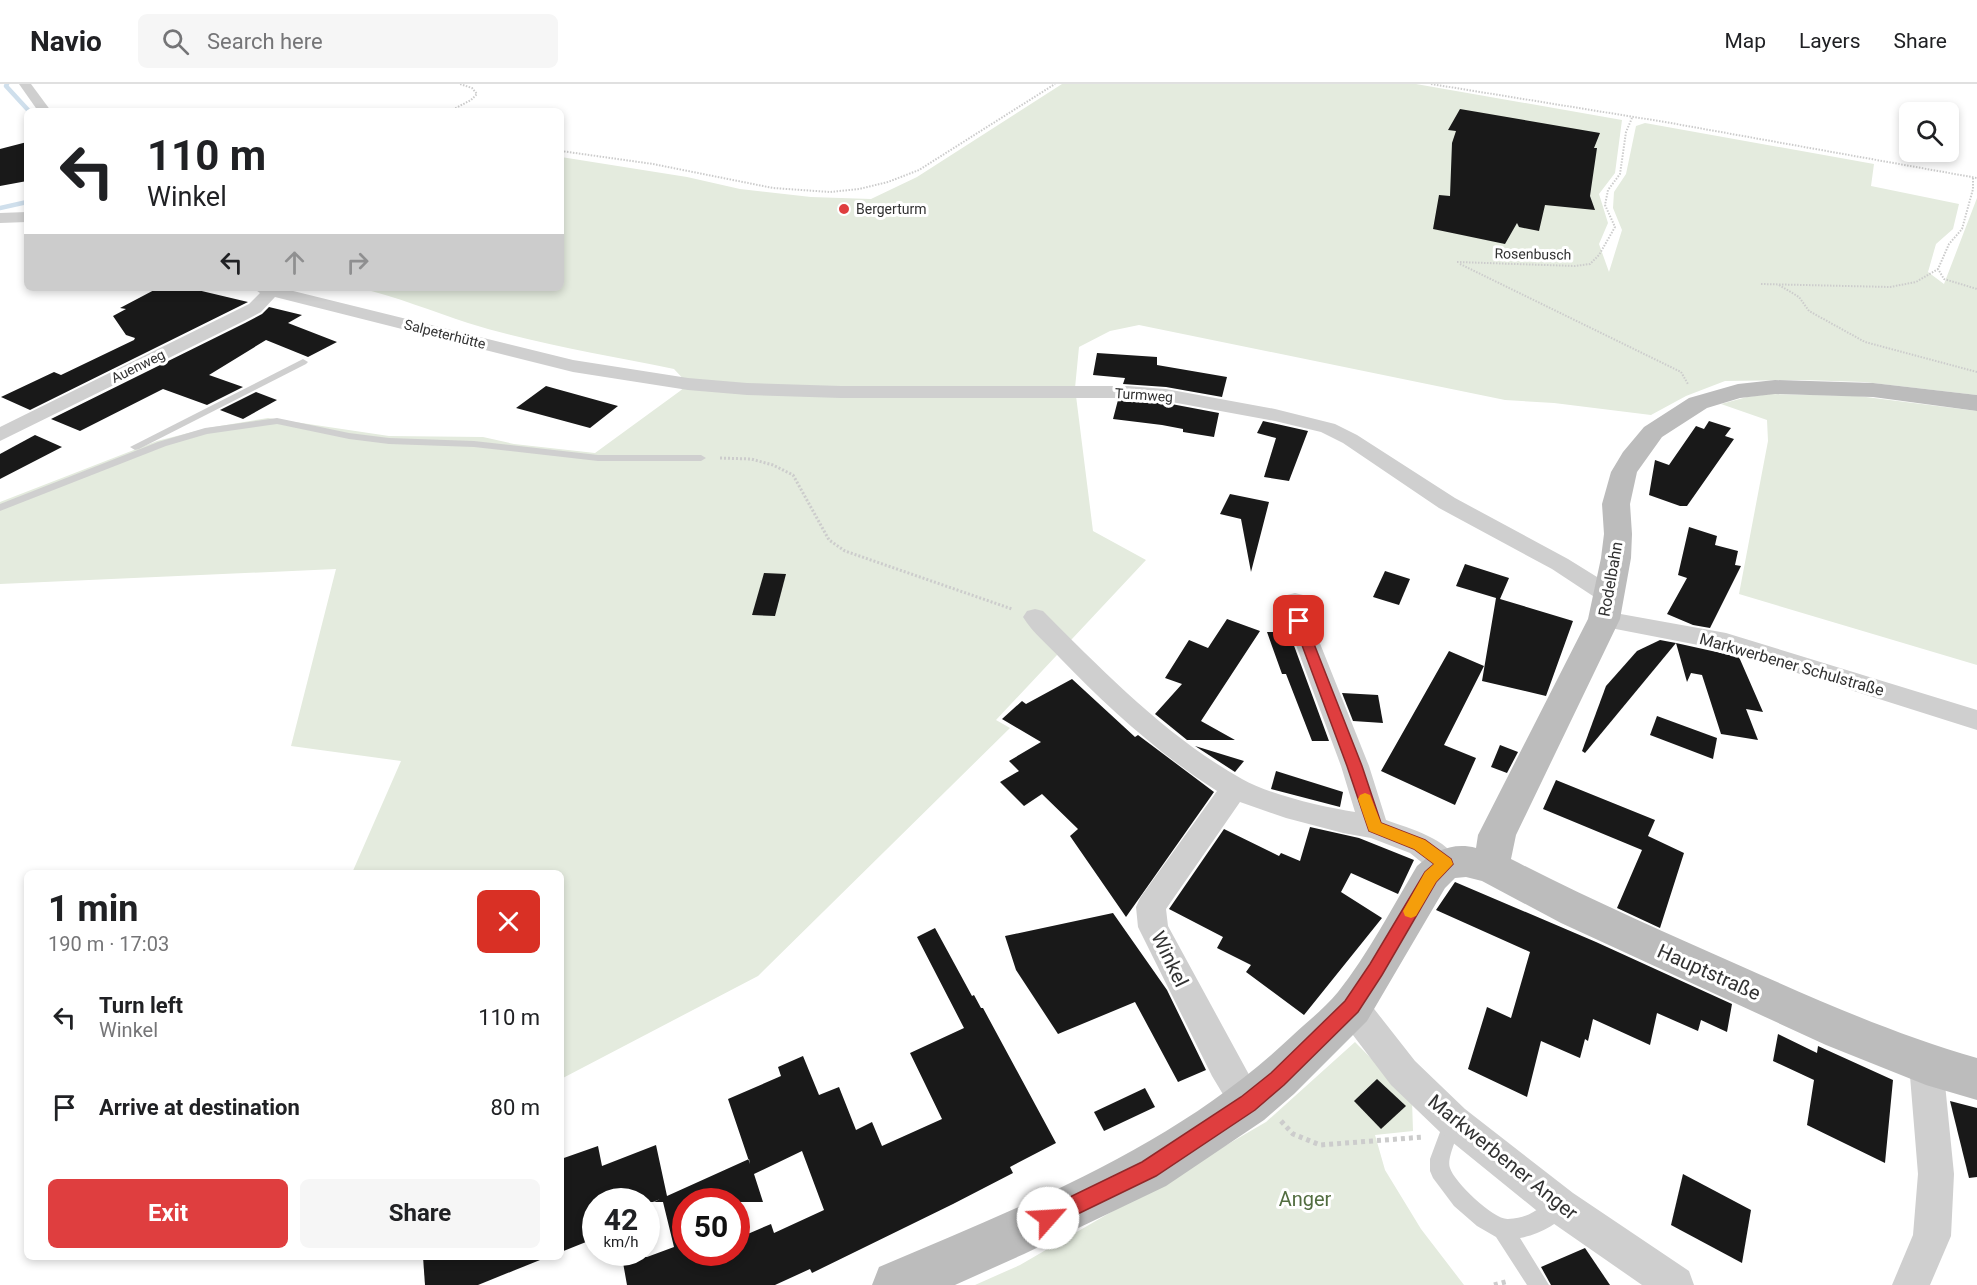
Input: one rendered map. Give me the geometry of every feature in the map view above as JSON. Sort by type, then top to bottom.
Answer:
[{"type":"street","points":[[25,84],[43,108]]},
{"type":"street","points":[[0,218],[24,217]]},
{"type":"street","name":"Auenweg","points":[[0,435],[255,308],[265,291]]},
{"type":"street","name":"Salpeterhütte","points":[[274,291],[573,366],[630,375]]},
{"type":"street","name":"Turmweg","points":[[630,375],[688,384],[747,389],[909,393],[1128,392],[1166,395],[1275,415],[1328,428],[1350,440],[1447,503],[1560,564],[1607,608]]},
{"type":"street","name":"Rodelbahn","points":[[1491,867],[1497,835],[1607,608],[1618,534],[1616,504],[1623,472],[1653,432],[1698,403],[1738,391],[1775,387],[1873,390],[1977,403]]},
{"type":"street","points":[[1295,601],[1299,621],[1355,766],[1374,827]]},
{"type":"street","name":"Markwerbener Schulstraße","points":[[1607,608],[1726,642],[1977,720]]},
{"type":"street","points":[[897,1285],[1007,1237],[1149,1169],[1248,1104],[1278,1079],[1352,1007],[1431,877],[1445,864],[1420,845],[1374,827],[1343,822],[1286,807],[1234,788],[1191,760],[1149,726],[1080,663],[1035,617]]},
{"type":"street","name":"Winkel","points":[[1234,788],[1151,907],[1153,927],[1224,1065],[1248,1104]]},
{"type":"street","name":"Hauptstraße","points":[[1445,864],[1466,861],[1491,867],[1634,938],[1841,1032],[1926,1064],[1977,1079]]},
{"type":"street","name":"Markwerbener Anger","points":[[1352,1007],[1404,1072],[1454,1121],[1560,1206],[1675,1285]]},
{"type":"street","points":[[1911,1285],[1932,1236],[1933,1226],[1936,1174],[1926,1064]]},
{"type":"lane","points":[[117,461],[134,448],[168,429],[303,362]]},
{"type":"lane","points":[[0,508],[117,461],[205,431],[239,424],[278,421],[349,436],[389,441],[464,443],[598,458],[701,458]]},
{"type":"lane","points":[[1454,1121],[1440,1159],[1440,1171],[1461,1199],[1484,1219],[1503,1230],[1539,1285]]},
{"type":"lane","points":[[1503,1230],[1533,1226],[1560,1206]]},
{"type":"path","points":[[456,108],[477,94],[472,88],[460,84]]},
{"type":"path","points":[[564,151],[680,170],[777,190],[837,193],[897,180],[919,170],[1055,84]]},
{"type":"path","points":[[1431,84],[1665,122],[1975,178],[1962,229],[1949,244],[1938,269],[1929,278],[1891,288],[1836,284],[1761,284]]},
{"type":"path","name":"Rosenbusch","points":[[1632,118],[1626,132],[1620,174],[1608,190],[1605,205],[1615,227],[1599,255],[1590,264],[1575,266],[1457,262],[1681,372],[1698,403]]},
{"type":"path","points":[[1938,269],[1944,279],[1977,289]]},
{"type":"path","points":[[1779,285],[1799,297],[1809,311],[1864,342],[1977,372]]},
{"type":"path","points":[[701,458],[752,459],[786,471],[793,475],[829,540],[845,551],[1035,617]]},
{"type":"path","points":[[1293,1134],[1320,1145],[1352,1144],[1428,1136],[1454,1121]]},
{"type":"green space","points":[[1062,84],[1416,84],[1622,120],[1615,173],[1599,194],[1608,223],[1599,244],[1609,272],[1622,230],[1613,208],[1614,192],[1626,174],[1636,126],[1645,123],[1874,164],[1871,186],[1959,204],[1953,229],[1936,244],[1928,272],[1944,284],[1977,198],[1977,395],[1864,382],[1725,381],[1686,396],[1651,415],[1554,403],[1505,400],[1139,325],[1110,331],[1079,347],[1075,388],[1093,531],[1146,560],[996,720],[1010,728],[758,976],[564,1077],[564,870],[353,870],[401,761],[291,746],[336,569],[0,584],[0,502],[157,441],[208,428],[268,418],[389,436],[483,437],[514,444],[595,453],[680,391],[688,384],[674,369],[519,337],[370,291],[564,291],[564,157],[687,177],[740,189],[811,197],[871,199],[917,177]]},
{"type":"green space","points":[[1770,394],[1858,396],[1977,411],[1977,665],[1739,594],[1768,441],[1767,420],[1721,404]]},
{"type":"green space","name":"Anger","points":[[1355,1042],[1412,1100],[1413,1131],[1375,1135],[1385,1170],[1421,1229],[1464,1285],[975,1285],[1020,1265],[1266,1122]]},
{"type":"building","points":[[1460,109],[1600,133],[1594,148],[1597,148],[1590,196],[1595,210],[1545,205],[1539,231],[1519,227],[1517,223],[1505,244],[1433,229],[1439,195],[1450,196],[1452,143],[1456,131],[1448,130]]},
{"type":"building","points":[[24,143],[24,182],[0,186],[0,149]]},
{"type":"building","points":[[152,291],[202,291],[248,302],[30,410],[1,397],[54,372],[61,375],[134,340],[135,338],[126,335],[113,316],[126,309],[120,308]]},
{"type":"building","points":[[269,307],[302,315],[288,323],[337,342],[308,357],[266,340],[209,375],[243,387],[207,405],[163,389],[80,431],[51,419],[245,323],[262,314]]},
{"type":"building","points":[[1097,353],[1157,357],[1157,365],[1227,377],[1222,397],[1166,387],[1123,384],[1125,378],[1093,375]]},
{"type":"building","points":[[546,386],[618,406],[590,428],[516,408]]},
{"type":"building","points":[[256,392],[277,400],[243,419],[220,410]]},
{"type":"building","points":[[1118,400],[1166,403],[1219,413],[1214,437],[1183,432],[1183,429],[1162,425],[1113,419]]},
{"type":"building","points":[[1263,421],[1308,431],[1289,481],[1264,477],[1276,438],[1257,433]]},
{"type":"building","points":[[1709,421],[1731,428],[1725,436],[1734,439],[1687,506],[1680,506],[1649,495],[1655,460],[1669,465],[1696,426],[1704,429]]},
{"type":"building","points":[[35,435],[62,447],[0,479],[0,454]]},
{"type":"building","points":[[1230,494],[1269,502],[1251,572],[1241,519],[1220,514]]},
{"type":"building","points":[[1689,527],[1717,536],[1715,545],[1738,551],[1735,565],[1741,566],[1710,628],[1693,625],[1667,614],[1687,578],[1678,575]]},
{"type":"building","points":[[1465,564],[1509,578],[1500,599],[1573,621],[1546,696],[1482,681],[1496,598],[1456,586]]},
{"type":"building","points":[[1385,571],[1410,579],[1399,605],[1373,597]]},
{"type":"building","points":[[764,573],[786,574],[775,616],[752,615]]},
{"type":"building","points":[[1227,619],[1260,631],[1201,721],[1235,740],[1187,740],[1155,714],[1182,684],[1165,678],[1189,640],[1208,648]]},
{"type":"building","points":[[1267,632],[1289,632],[1329,741],[1312,741],[1286,674],[1282,674]]},
{"type":"building","points":[[1660,640],[1676,643],[1585,753],[1582,751],[1606,686],[1637,651]]},
{"type":"building","points":[[1676,643],[1739,657],[1763,712],[1746,709],[1758,740],[1721,734],[1702,675],[1691,673],[1687,682]]},
{"type":"building","points":[[1449,651],[1484,666],[1444,745],[1476,758],[1455,805],[1381,771]]},
{"type":"building","points":[[1072,679],[1135,737],[1138,735],[1214,792],[1126,917],[1070,836],[1078,829],[1042,794],[1024,806],[1000,782],[1019,771],[1009,761],[1041,742],[1002,719],[1022,701],[1026,704]]},
{"type":"building","points":[[1342,693],[1378,695],[1383,723],[1353,721]]},
{"type":"building","points":[[1657,716],[1717,738],[1713,759],[1650,735]]},
{"type":"building","points":[[1500,745],[1518,752],[1507,773],[1491,767]]},
{"type":"building","points":[[1195,746],[1244,761],[1235,772]]},
{"type":"building","points":[[1276,771],[1343,792],[1340,807],[1271,789]]},
{"type":"building","points":[[1556,780],[1655,820],[1648,836],[1684,853],[1660,928],[1617,908],[1642,850],[1543,809]]},
{"type":"building","points":[[1310,827],[1359,838],[1414,860],[1398,894],[1351,873],[1341,892],[1382,918],[1304,1015],[1246,972],[1251,965],[1217,948],[1223,937],[1169,909],[1224,829],[1279,856],[1281,853],[1300,861]]},
{"type":"building","points":[[1455,882],[1596,942],[1732,1004],[1727,1032],[1701,1020],[1698,1031],[1657,1013],[1650,1045],[1593,1019],[1588,1041],[1585,1039],[1580,1058],[1541,1041],[1527,1097],[1468,1069],[1487,1007],[1511,1018],[1530,952],[1436,910]]},
{"type":"building","points":[[1113,913],[1167,990],[1206,1070],[1178,1082],[1135,1002],[1058,1034],[1016,970],[1005,936]]},
{"type":"building","points":[[935,928],[972,996],[974,995],[983,1008],[1056,1143],[1010,1167],[1013,1173],[953,1204],[812,1273],[810,1269],[775,1285],[627,1285],[624,1266],[660,1266],[660,1252],[672,1248],[672,1266],[750,1266],[750,1233],[771,1224],[774,1233],[824,1210],[802,1151],[754,1174],[763,1202],[750,1202],[750,1188],[685,1188],[748,1159],[728,1099],[781,1076],[778,1067],[803,1056],[819,1095],[839,1087],[856,1130],[872,1122],[882,1146],[942,1119],[910,1053],[964,1028],[917,937]]},
{"type":"building","points":[[1778,1034],[1817,1053],[1818,1046],[1893,1080],[1885,1163],[1807,1125],[1814,1080],[1773,1061]]},
{"type":"building","points":[[1377,1079],[1406,1106],[1381,1129],[1354,1101]]},
{"type":"building","points":[[1145,1088],[1155,1107],[1104,1131],[1094,1112]]},
{"type":"building","points":[[1950,1101],[1977,1108],[1977,1177],[1969,1178]]},
{"type":"building","points":[[656,1145],[667,1196],[672,1194],[672,1239],[663,1202],[660,1202],[660,1188],[582,1188],[582,1244],[564,1251],[564,1158],[598,1146],[602,1166]]},
{"type":"building","points":[[1683,1174],[1751,1210],[1742,1263],[1671,1225]]},
{"type":"building","points":[[1585,1248],[1610,1285],[1551,1285],[1541,1267]]},
{"type":"building","points":[[423,1260],[540,1260],[478,1285],[425,1285]]},
{"type":"waterway","points":[[7,84],[6,86],[26,108]]},
{"type":"waterway","points":[[0,208],[24,203]]},
{"type":"slow traffic","points":[[1365,799],[1374,827],[1420,845],[1445,864],[1431,877],[1411,911]]},
{"type":"place","name":"Bergerturm","points":[[844,209]]},
{"type":"route","points":[[1048,1218],[1149,1169],[1248,1104],[1278,1079],[1352,1007],[1431,877],[1445,864],[1420,845],[1374,827],[1355,766],[1299,621]]}]
